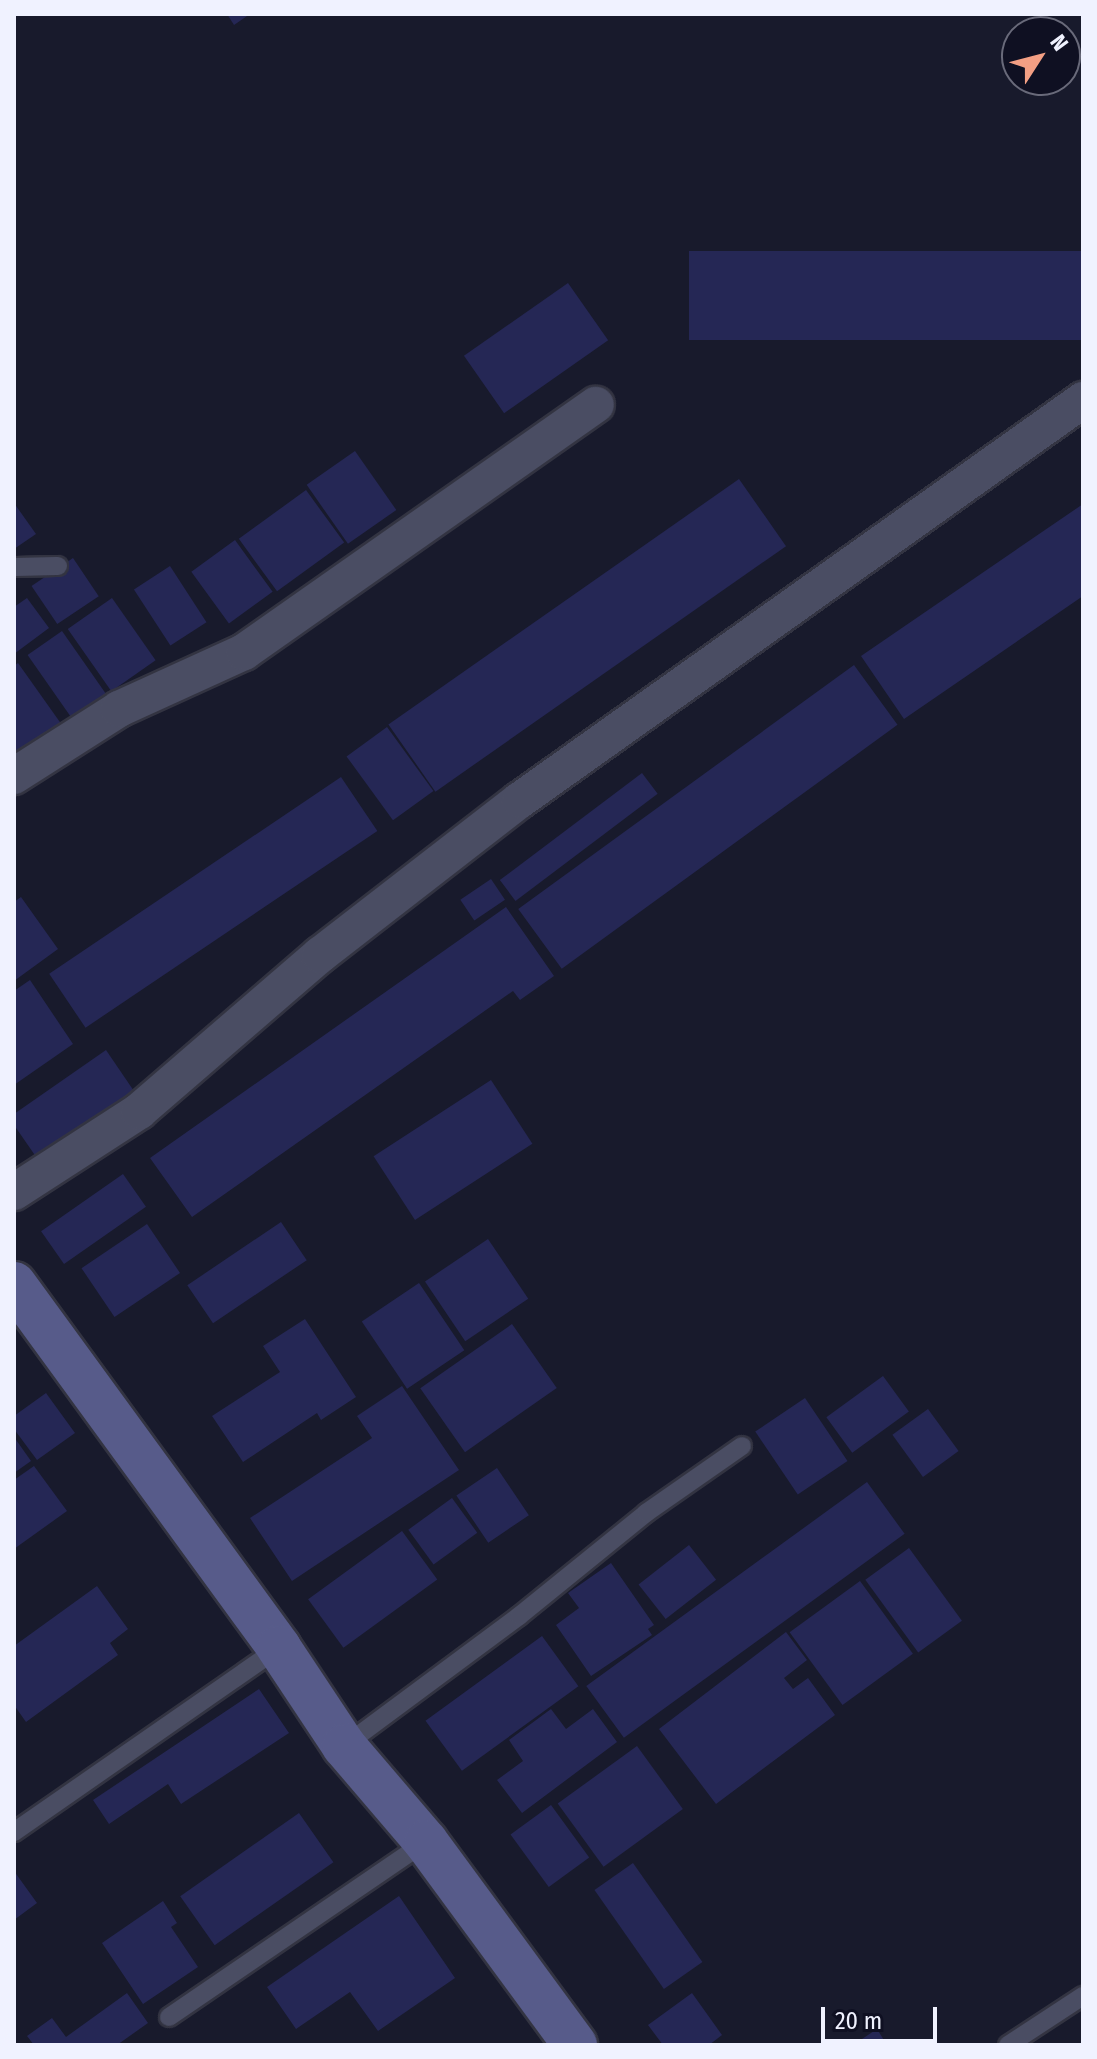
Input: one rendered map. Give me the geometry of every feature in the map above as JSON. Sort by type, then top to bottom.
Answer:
[{"type":"street","points":[[14,1192],[139,1111],[320,955],[520,800],[1083,400]]},
{"type":"street","points":[[14,776],[119,709],[244,652],[596,405]]},
{"type":"street","points":[[18,1296],[279,1648],[344,1746],[426,1842],[575,2045]]},
{"type":"lane","points":[[14,567],[58,566]]},
{"type":"lane","points":[[344,1746],[519,1616],[646,1513],[742,1446]]},
{"type":"lane","points":[[14,1832],[279,1648]]},
{"type":"lane","points":[[169,2017],[426,1842]]},
{"type":"lane","points":[[1008,2045],[1083,1996]]},
{"type":"building","points":[[227,14],[250,14],[234,25]]},
{"type":"building","points":[[689,251],[1083,251],[1083,340],[689,340]]},
{"type":"building","points":[[568,283],[608,340],[504,413],[464,356]]},
{"type":"building","points":[[355,451],[396,510],[348,544],[307,485]]},
{"type":"building","points":[[739,479],[786,546],[435,792],[388,724]]},
{"type":"building","points":[[306,490],[344,543],[277,591],[239,539]]},
{"type":"building","points":[[14,503],[36,534],[14,549]]},
{"type":"building","points":[[1083,504],[1083,596],[904,719],[861,656]]},
{"type":"building","points":[[235,540],[273,592],[229,624],[191,572]]},
{"type":"building","points":[[73,558],[99,596],[57,624],[32,586]]},
{"type":"building","points":[[170,566],[206,622],[170,646],[134,589]]},
{"type":"building","points":[[27,598],[49,628],[14,654],[14,607]]},
{"type":"building","points":[[112,598],[156,660],[111,691],[68,629]]},
{"type":"building","points":[[62,631],[111,701],[76,725],[28,655]]},
{"type":"building","points":[[18,663],[62,725],[14,758],[14,666]]},
{"type":"building","points":[[854,665],[897,725],[562,969],[518,909]]},
{"type":"building","points":[[387,727],[433,791],[393,820],[347,756]]},
{"type":"building","points":[[642,773],[658,794],[515,901],[500,880]]},
{"type":"building","points":[[341,777],[377,831],[86,1028],[49,974]]},
{"type":"building","points":[[491,879],[505,900],[474,920],[460,900]]},
{"type":"building","points":[[21,897],[58,949],[14,981],[14,902]]},
{"type":"building","points":[[506,907],[554,976],[520,1000],[513,991],[192,1217],[150,1158]]},
{"type":"building","points":[[30,980],[73,1044],[14,1085],[14,991]]},
{"type":"building","points":[[106,1050],[138,1097],[41,1164],[14,1125],[14,1114]]},
{"type":"building","points":[[491,1080],[532,1144],[415,1220],[374,1156]]},
{"type":"building","points":[[123,1174],[146,1207],[64,1264],[41,1231]]},
{"type":"building","points":[[281,1222],[307,1260],[213,1323],[187,1285]]},
{"type":"building","points":[[147,1224],[180,1273],[114,1317],[82,1268]]},
{"type":"building","points":[[488,1239],[528,1299],[465,1341],[425,1281]]},
{"type":"building","points":[[419,1283],[464,1350],[407,1389],[362,1322]]},
{"type":"building","points":[[305,1319],[356,1397],[321,1420],[317,1413],[243,1462],[212,1416],[280,1372],[263,1346]]},
{"type":"building","points":[[512,1324],[557,1388],[465,1452],[420,1388]]},
{"type":"building","points":[[883,1376],[909,1412],[852,1453],[826,1417]]},
{"type":"building","points":[[402,1386],[459,1470],[292,1581],[250,1518],[372,1438],[357,1416]]},
{"type":"building","points":[[46,1393],[75,1433],[37,1460],[14,1429],[14,1416]]},
{"type":"building","points":[[805,1398],[847,1461],[798,1495],[755,1432]]},
{"type":"building","points":[[928,1409],[959,1451],[923,1477],[892,1435]]},
{"type":"building","points":[[14,1437],[31,1461],[14,1473]]},
{"type":"building","points":[[34,1466],[67,1511],[14,1549],[14,1480]]},
{"type":"building","points":[[497,1468],[529,1515],[488,1543],[456,1495]]},
{"type":"building","points":[[867,1482],[905,1534],[624,1738],[586,1686]]},
{"type":"building","points":[[452,1498],[477,1533],[434,1565],[408,1530]]},
{"type":"building","points":[[402,1531],[437,1580],[343,1648],[308,1599]]},
{"type":"building","points":[[689,1545],[716,1580],[666,1619],[639,1584]]},
{"type":"building","points":[[909,1548],[962,1621],[918,1653],[865,1580]]},
{"type":"building","points":[[611,1563],[654,1625],[648,1629],[652,1635],[591,1676],[556,1625],[579,1608],[568,1593]]},
{"type":"building","points":[[860,1581],[913,1654],[843,1705],[790,1632]]},
{"type":"building","points":[[97,1586],[128,1629],[110,1643],[118,1655],[26,1722],[14,1705],[14,1646]]},
{"type":"building","points":[[786,1632],[807,1660],[784,1678],[793,1689],[808,1678],[835,1715],[716,1804],[659,1729]]},
{"type":"building","points":[[542,1636],[578,1686],[462,1771],[426,1721]]},
{"type":"building","points":[[259,1689],[289,1733],[181,1804],[168,1784],[109,1824],[93,1800]]},
{"type":"building","points":[[551,1709],[566,1729],[593,1709],[617,1742],[522,1813],[497,1780],[523,1761],[509,1740]]},
{"type":"building","points":[[637,1746],[683,1809],[604,1867],[558,1804]]},
{"type":"building","points":[[551,1805],[589,1858],[549,1887],[511,1834]]},
{"type":"building","points":[[299,1813],[333,1862],[215,1945],[180,1896]]},
{"type":"building","points":[[633,1863],[702,1962],[664,1989],[594,1890]]},
{"type":"building","points":[[14,1871],[37,1903],[14,1920]]},
{"type":"building","points":[[399,1896],[455,1978],[378,2031],[350,1992],[296,2029],[267,1987]]},
{"type":"building","points":[[163,1901],[177,1923],[171,1927],[198,1967],[143,2004],[102,1943]]},
{"type":"building","points":[[127,1993],[148,2023],[117,2045],[34,2045],[27,2036],[52,2018],[66,2037]]},
{"type":"building","points":[[692,1993],[722,2035],[709,2045],[663,2045],[648,2025]]},
{"type":"building","points":[[877,2029],[887,2045],[853,2045]]}]
